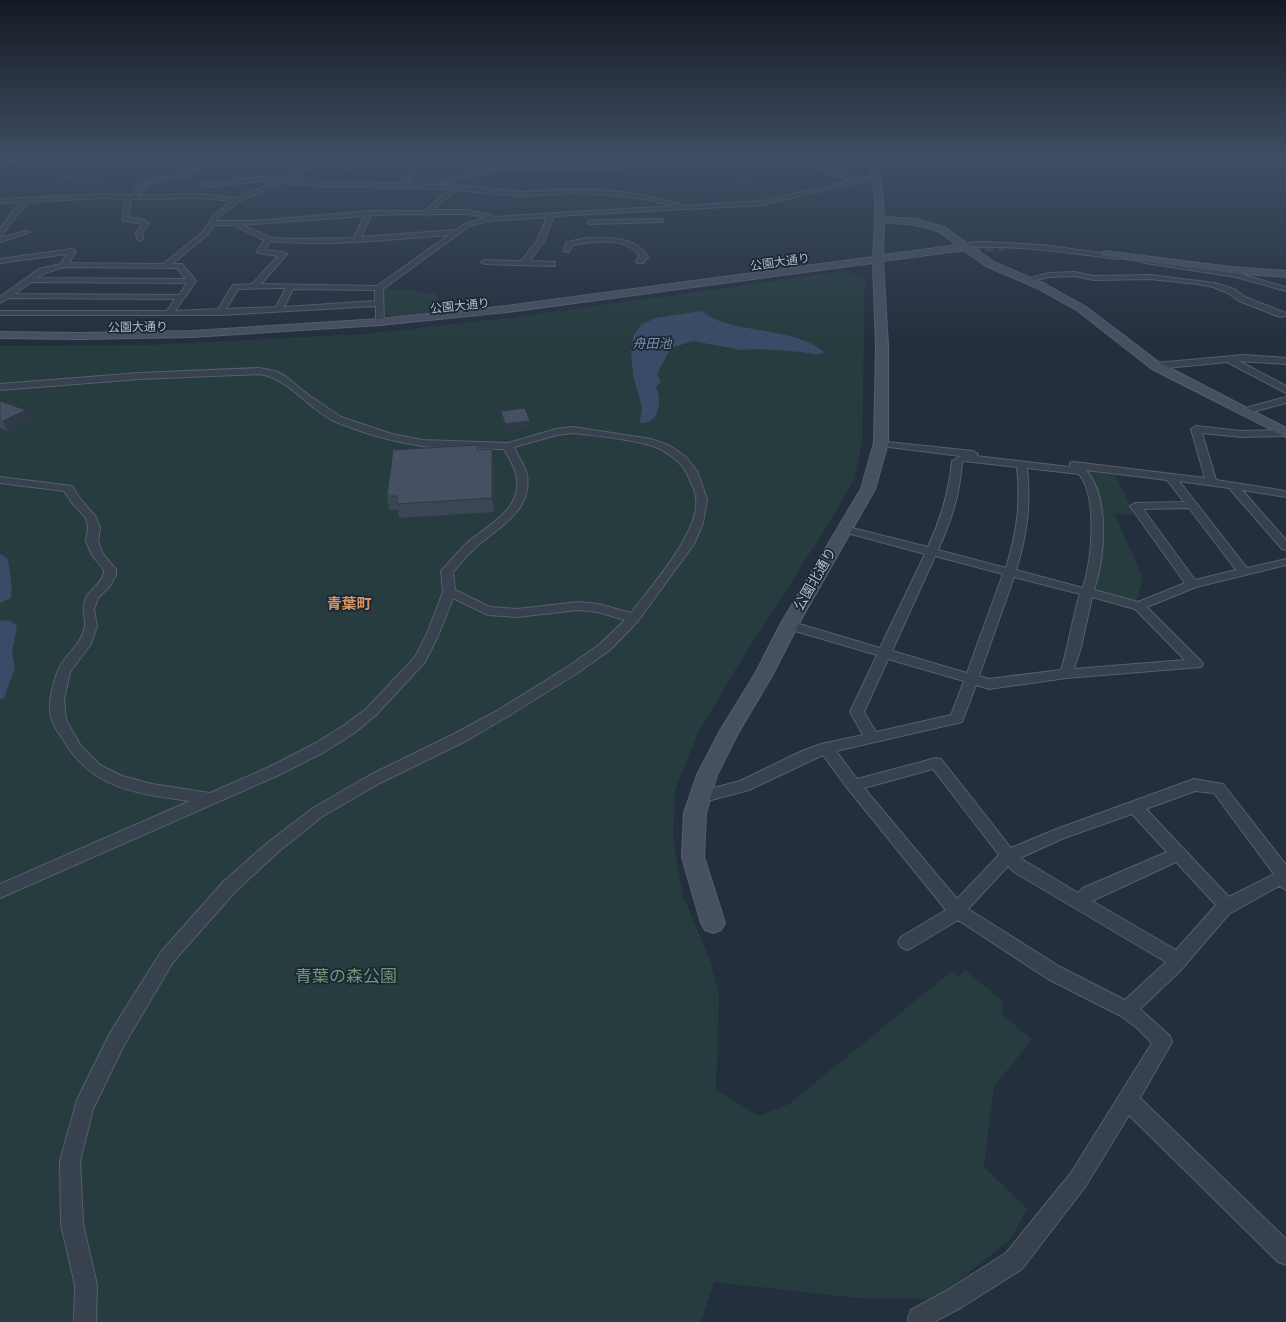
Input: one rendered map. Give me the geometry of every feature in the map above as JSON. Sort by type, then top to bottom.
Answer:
[{"type":"street","points":[[0,234],[12,218]]},
{"type":"street","points":[[126,218],[125,220],[142,220],[146,223],[139,233],[140,239]]},
{"type":"street","points":[[166,265],[205,234],[213,224],[215,218]]},
{"type":"street","points":[[213,224],[235,224],[319,218]]},
{"type":"street","points":[[356,240],[366,218]]},
{"type":"street","points":[[220,313],[236,288],[290,286],[380,288],[456,232],[478,221],[501,218]]},
{"type":"street","points":[[523,263],[527,260],[541,240],[550,218]]},
{"type":"street","points":[[582,218],[615,240],[635,247],[644,257],[640,262]]},
{"type":"street","points":[[880,219],[906,220],[931,225],[941,229],[961,247],[990,264],[1041,286],[1082,310],[1156,366],[1286,433]]},
{"type":"street","name":"公園北通り","points":[[713,923],[693,857],[695,814],[707,775],[728,734],[764,674],[789,625],[868,489],[876,465],[881,443],[882,346],[877,259],[880,219]]},
{"type":"street","points":[[590,222],[661,221]]},
{"type":"street","points":[[235,224],[268,239],[288,241],[356,240],[456,232]]},
{"type":"street","points":[[0,240],[27,232]]},
{"type":"street","points":[[254,287],[283,254],[261,252],[268,239]]},
{"type":"street","points":[[567,251],[569,243],[615,240]]},
{"type":"street","points":[[877,259],[961,247],[1005,244],[1076,251],[1237,275],[1286,289]]},
{"type":"street","points":[[0,261],[72,251],[64,265]]},
{"type":"street","points":[[1105,254],[1226,270],[1286,274]]},
{"type":"street","name":"公園大通り","points":[[0,335],[80,336],[192,334],[380,322],[507,309],[853,261],[877,259]]},
{"type":"street","name":"公園大通り","points":[[0,341],[157,340],[267,336],[370,328],[479,317],[628,297],[855,265],[877,259]]},
{"type":"street","points":[[485,262],[552,264]]},
{"type":"street","points":[[0,301],[42,271],[64,265],[178,266],[192,281]]},
{"type":"street","points":[[1026,280],[1048,276],[1074,274],[1094,278],[1150,277],[1198,282],[1215,285],[1231,291],[1242,299],[1284,315]]},
{"type":"street","points":[[31,280],[129,282],[192,281]]},
{"type":"street","points":[[169,314],[192,281]]},
{"type":"street","points":[[278,310],[290,286]]},
{"type":"street","points":[[380,288],[380,322]]},
{"type":"street","points":[[7,296],[181,297]]},
{"type":"street","points":[[0,313],[220,313],[379,303]]},
{"type":"street","points":[[1268,319],[1284,315]]},
{"type":"street","points":[[370,328],[380,322],[396,325]]},
{"type":"street","points":[[1156,366],[1244,358],[1286,361]]},
{"type":"street","points":[[1230,360],[1286,390]]},
{"type":"street","points":[[1276,360],[1286,366]]},
{"type":"street","points":[[0,387],[124,377],[259,370],[272,373],[282,378],[338,419],[363,429],[390,437],[422,443],[508,446],[556,432],[572,430],[648,440],[666,448],[682,459],[692,471],[702,499],[698,523],[688,544],[634,618],[605,647],[536,693],[461,737],[375,779],[318,812],[272,848],[229,887],[167,957],[117,1039],[84,1107],[70,1161],[72,1224],[86,1285],[84,1322]]},
{"type":"street","points":[[1245,412],[1286,400]]},
{"type":"street","points":[[1211,482],[1196,429],[1241,434],[1286,433]]},
{"type":"street","points":[[881,443],[1211,482],[1286,494]]},
{"type":"street","points":[[0,891],[213,799],[319,748],[348,730],[371,712],[420,659],[432,636],[450,592],[447,571],[470,547],[512,514],[520,500],[522,477],[519,466],[508,446]]},
{"type":"street","points":[[872,737],[857,712],[945,522],[955,485],[956,461],[963,458],[1082,471],[1087,477],[1096,506],[1098,534],[1087,592],[1066,674]]},
{"type":"street","points":[[700,797],[744,786],[807,755],[826,748],[957,719],[1019,543],[1024,516],[1025,495],[1022,465]]},
{"type":"street","points":[[1170,477],[1244,572]]},
{"type":"street","points":[[0,480],[68,488],[76,502],[91,517],[94,528],[92,541],[98,555],[110,570],[110,575],[106,583],[92,597],[88,610],[91,626],[85,644],[64,671],[57,700],[58,720],[76,750],[95,769],[118,781],[152,790],[213,799]]},
{"type":"street","points":[[1232,485],[1286,547]]},
{"type":"street","points":[[1192,505],[1135,506],[1192,584]]},
{"type":"street","points":[[789,625],[989,684],[1066,674],[1196,664],[1139,606],[844,529]]},
{"type":"street","points":[[1139,606],[1192,584],[1286,562]]},
{"type":"street","points":[[450,592],[488,611],[517,614],[578,606],[598,608],[634,618]]},
{"type":"street","points":[[826,748],[854,785],[956,910],[1054,973],[1127,1010],[1142,1021],[1163,1042],[1078,1180],[1014,1261],[954,1299],[919,1318]]},
{"type":"street","points":[[854,785],[936,763],[1008,856],[1020,868],[1178,960]]},
{"type":"street","points":[[907,942],[950,916],[1008,856],[1194,785],[1218,788],[1280,870],[1284,880],[1223,909],[1178,960],[1127,1010]]},
{"type":"street","points":[[1134,807],[1228,907]]},
{"type":"street","points":[[1079,902],[1089,894],[1178,854]]},
{"type":"street","points":[[1128,1100],[1286,1254]]},
{"type":"green space","name":"青葉の森公園","points":[[844,271],[865,277],[862,444],[854,479],[826,528],[735,670],[697,735],[675,789],[673,839],[683,896],[710,960],[719,995],[716,1090],[759,1116],[789,1104],[952,971],[958,976],[965,970],[1003,1001],[1002,1014],[1032,1040],[994,1086],[984,1167],[1027,1209],[1011,1239],[936,1299],[857,1298],[714,1282],[701,1322],[0,1322],[0,346],[147,345],[365,334],[525,316]]},
{"type":"green space","points":[[395,289],[437,294],[442,312],[391,317],[384,314],[382,290]]},
{"type":"green space","points":[[1088,469],[1114,471],[1134,515],[1114,513],[1143,578],[1136,602],[1092,589],[1099,507]]},
{"type":"water","name":"舟田池","points":[[701,311],[715,319],[730,324],[800,339],[824,352],[818,355],[802,352],[757,349],[741,350],[693,341],[671,348],[657,374],[661,382],[656,387],[659,399],[658,411],[652,420],[640,423],[642,407],[633,375],[631,350],[634,334],[642,324],[656,318]]},
{"type":"water","points":[[0,554],[8,559],[12,587],[11,598],[0,603]]},
{"type":"water","points":[[0,620],[11,621],[17,626],[12,653],[15,668],[4,698],[0,700]]},
{"type":"building","points":[[0,401],[26,410],[3,421],[0,420]]},
{"type":"building","points":[[525,408],[530,421],[505,424],[501,411]]},
{"type":"building","points":[[477,445],[477,450],[492,449],[492,498],[397,504],[397,496],[387,496],[393,450]]},
{"type":"tunnel","points":[[958,248],[1003,246]]},
{"type":"district","name":"青葉町","points":[[349,604]]}]
